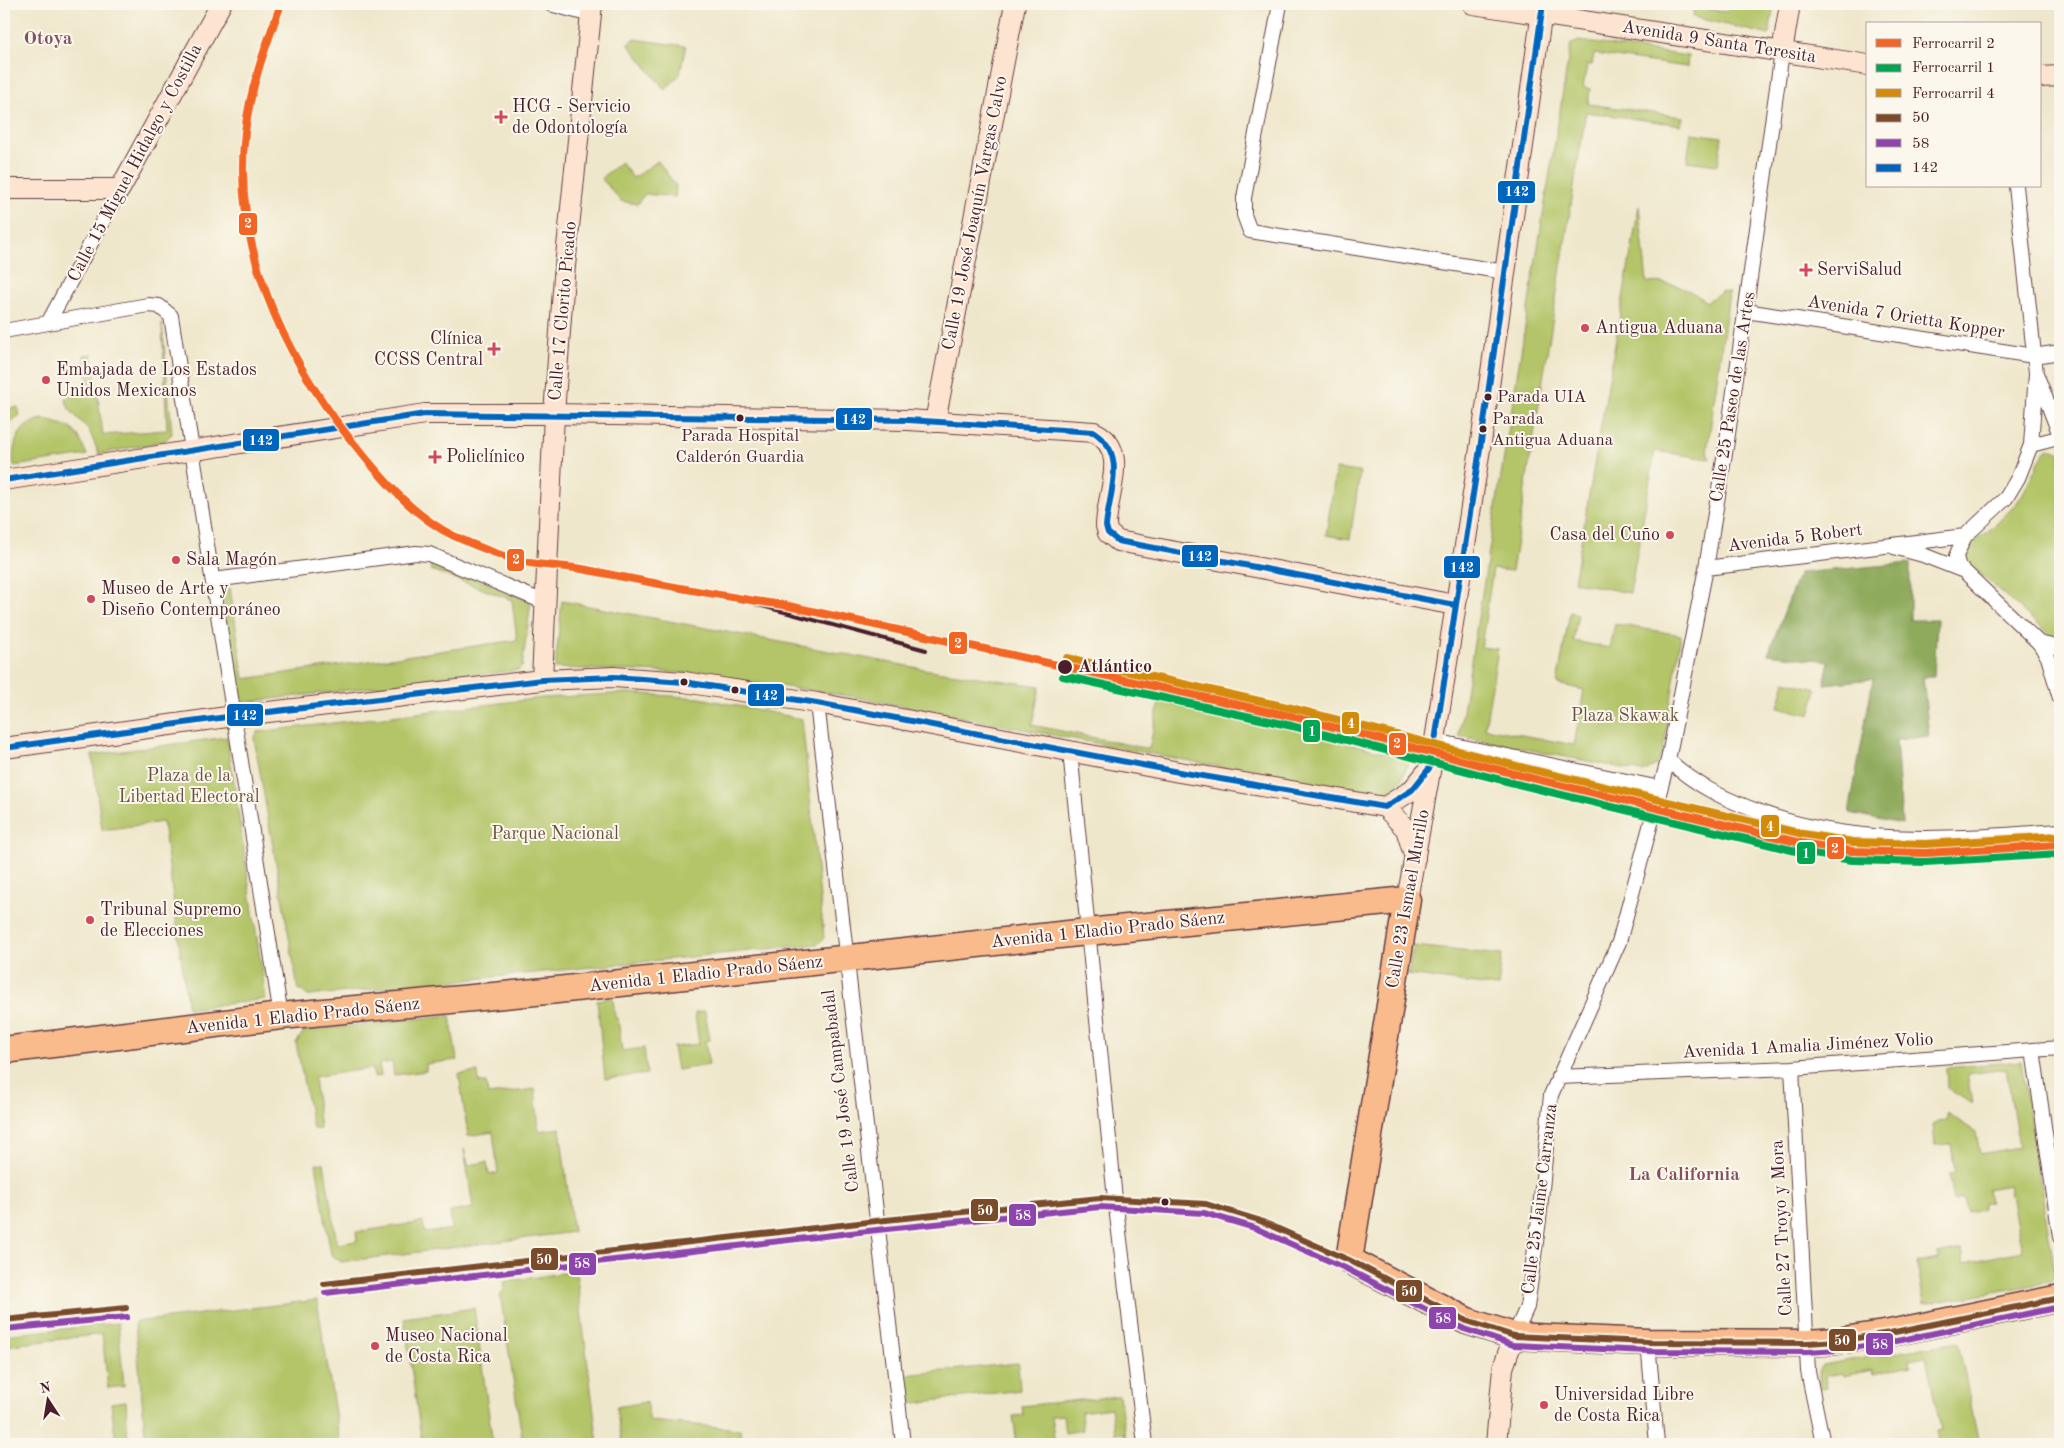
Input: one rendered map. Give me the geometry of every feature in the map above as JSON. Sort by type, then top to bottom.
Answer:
[{"type":"highway","name":"Avenida 1 Eladio Prado Sáenz","points":[[4,1050],[281,1016],[1408,900]]},
{"type":"highway","name":"Calle 23 Ismael Murillo","points":[[1408,900],[1349,1260],[1467,1320],[1514,1336]]},
{"type":"highway","points":[[1514,1336],[1648,1342],[1806,1343],[1890,1333],[2060,1298]]},
{"type":"street","name":"Calle 15 Miguel Hidalgo y Costilla","points":[[48,323],[221,4]]},
{"type":"street","points":[[550,4],[592,10]]},
{"type":"street","name":"Calle 19 José Joaquín Vargas Calvo","points":[[935,422],[1015,4]]},
{"type":"street","points":[[1280,4],[1244,198],[1244,214],[1250,231],[1505,272]]},
{"type":"street","name":"Avenida 9 Santa Teresita","points":[[1473,4],[1542,9],[1782,52],[1866,65]]},
{"type":"street","name":"Calle 25 Paseo de las Artes","points":[[1660,788],[1668,760],[1706,568],[1746,311],[1790,4]]},
{"type":"street","name":"Calle 23 Ismael Murillo","points":[[1408,900],[1435,741],[1542,9]]},
{"type":"street","name":"Calle 17 Clorito Picado","points":[[542,680],[544,602],[554,414],[564,276],[592,10]]},
{"type":"street","points":[[2042,77],[2060,76]]},
{"type":"street","points":[[1959,569],[1956,556],[1965,536],[2006,498],[2018,478],[2031,445],[2036,373],[2016,188]]},
{"type":"street","points":[[4,189],[120,189]]},
{"type":"street","points":[[4,331],[148,305],[159,306],[171,316],[190,450],[214,580],[281,1016]]},
{"type":"street","name":"Avenida 7 Orietta Kopper","points":[[1746,311],[2034,356],[2060,352]]},
{"type":"street","points":[[2036,373],[2060,434]]},
{"type":"street","points":[[4,480],[425,414],[554,414],[935,422],[1094,432],[1108,441],[1115,458],[1106,526],[1108,533],[1118,541],[1455,605]]},
{"type":"street","points":[[2031,445],[2054,439],[2060,440]]},
{"type":"street","name":"Avenida 5 Robert","points":[[1706,568],[1965,536]]},
{"type":"street","name":"Avenida 5 Robert","points":[[1888,546],[1959,569],[2039,643],[2048,657],[2060,698]]},
{"type":"street","points":[[214,580],[416,553],[430,554],[544,602]]},
{"type":"street","name":"Avenida 5 Robert","points":[[2039,643],[2060,648]]},
{"type":"street","points":[[4,748],[234,716],[542,680],[614,677],[684,682],[816,703],[1070,751],[1385,807],[1406,829],[1415,858]]},
{"type":"street","name":"Calle 19 José Campabadal","points":[[816,703],[902,1444]]},
{"type":"street","points":[[1435,741],[1660,788]]},
{"type":"street","points":[[1070,751],[1114,1189],[1145,1444]]},
{"type":"street","points":[[1668,760],[1700,786],[1736,804],[1817,830],[1900,839],[1957,839],[2060,831]]},
{"type":"street","points":[[1385,807],[1412,790],[1431,766]]},
{"type":"street","name":"Calle 25 Jaime Carranza","points":[[1496,1444],[1503,1368],[1527,1307],[1539,1220],[1551,1095],[1619,942],[1660,788]]},
{"type":"street","name":"Avenida 1 Amalia Jiménez Volio","points":[[1558,1077],[1792,1068],[2060,1048]]},
{"type":"street","points":[[2033,1050],[2060,1237]]},
{"type":"street","name":"Calle 27 Troyo y Mora","points":[[1792,1068],[1808,1371],[1823,1444]]},
{"type":"street","points":[[1648,1342],[1657,1444]]},
{"type":"green space","points":[[1733,4],[1774,4],[1769,35],[1693,17],[1694,7],[1726,12]]},
{"type":"green space","points":[[634,39],[686,46],[680,74],[665,90],[628,44]]},
{"type":"green space","name":"Plaza Skawak","points":[[1579,41],[1688,56],[1687,67],[1594,54],[1592,65],[1587,65],[1583,87],[1590,89],[1588,104],[1683,117],[1681,125],[1586,112],[1512,571],[1493,569],[1481,647],[1498,649],[1485,728],[1574,745],[1584,690],[1557,684],[1570,612],[1578,614],[1573,641],[1610,648],[1615,624],[1681,635],[1663,752],[1656,765],[1643,772],[1459,736],[1570,48],[1571,44]]},
{"type":"green space","points":[[1691,133],[1722,137],[1718,165],[1687,161]]},
{"type":"green space","points":[[658,161],[676,186],[675,197],[645,194],[637,204],[621,201],[601,178],[621,162],[633,178]]},
{"type":"green space","points":[[1639,206],[1647,283],[1655,282],[1679,286],[1706,302],[1721,292],[1729,293],[1707,452],[1710,459],[1655,451],[1630,593],[1574,582]]},
{"type":"green space","points":[[162,323],[172,434],[164,441],[99,454],[89,430],[69,409],[65,398],[91,393],[84,355],[92,354],[103,435],[167,430]]},
{"type":"green space","points":[[4,403],[5,409],[18,407],[20,415],[10,422],[4,436]]},
{"type":"green space","points":[[44,419],[70,427],[79,437],[87,455],[14,466],[14,449],[19,435],[29,424]]},
{"type":"green space","points":[[2049,449],[2060,452],[2060,640],[2056,640],[1977,571],[1967,566],[1963,560],[1965,550],[1996,524],[2018,501],[2045,452]]},
{"type":"green space","points":[[1336,469],[1360,472],[1350,539],[1326,535]]},
{"type":"green space","points":[[429,558],[531,602],[522,667],[519,670],[238,703],[222,587],[230,588],[244,679],[517,640],[512,600],[431,570]]},
{"type":"green space","points":[[1910,563],[1910,620],[1937,620],[1934,677],[1923,677],[1929,736],[1896,740],[1902,824],[1849,813],[1873,679],[1824,684],[1829,661],[1768,654],[1799,573]]},
{"type":"green space","points":[[562,601],[929,670],[1040,686],[1032,725],[1149,749],[1161,694],[1409,759],[1403,775],[1396,786],[1391,790],[1367,795],[849,696],[691,673],[555,668]]},
{"type":"green space","points":[[1785,681],[1817,689],[1810,715],[1778,707]]},
{"type":"green space","name":"Parque Nacional","points":[[627,693],[700,698],[802,719],[824,938],[818,944],[308,996],[298,988],[254,738],[258,732],[542,698]]},
{"type":"green space","name":"Plaza de la Libertad Electoral","points":[[227,737],[266,999],[188,1009],[163,822],[102,830],[92,755]]},
{"type":"green space","points":[[1413,946],[1502,955],[1498,987],[1408,975]]},
{"type":"green space","points":[[613,998],[615,1018],[618,1018],[622,1051],[644,1048],[647,1074],[605,1079],[597,1000]]},
{"type":"green space","points":[[705,1011],[710,1040],[705,1041],[709,1065],[677,1070],[673,1047],[699,1044],[695,1013]]},
{"type":"green space","points":[[450,1015],[457,1060],[426,1064],[426,1071],[394,1075],[392,1062],[379,1064],[381,1076],[374,1077],[372,1068],[314,1077],[320,1129],[313,1129],[296,1043],[304,1031]]},
{"type":"green space","points":[[2021,1061],[2055,1273],[2054,1279],[2051,1282],[1924,1304],[1917,1263],[1938,1259],[1938,1254],[1962,1249],[1964,1263],[2022,1251],[2009,1185],[1987,1189],[1989,1202],[1982,1204],[1983,1209],[1967,1212],[1964,1198],[1954,1200],[1949,1174],[1955,1173],[1951,1144],[1935,1145],[1933,1123],[1947,1120],[1947,1113],[1976,1132],[1980,1154],[2019,1147],[2006,1069],[1967,1074],[1972,1104],[1947,1088],[1946,1068]]},
{"type":"green space","points":[[478,1072],[479,1083],[486,1083],[488,1095],[535,1089],[539,1131],[560,1128],[573,1232],[341,1262],[331,1254],[316,1164],[324,1163],[337,1244],[357,1241],[356,1232],[423,1222],[425,1233],[452,1229],[450,1212],[473,1208],[464,1149],[468,1165],[487,1162],[489,1175],[498,1173],[493,1132],[468,1136],[459,1074]]},
{"type":"green space","points":[[576,1271],[598,1444],[523,1444],[500,1294],[504,1290],[504,1282]]},
{"type":"green space","points":[[317,1300],[340,1444],[146,1444],[135,1322]]},
{"type":"green space","points":[[474,1308],[493,1444],[422,1444],[404,1318]]},
{"type":"green space","points":[[118,1323],[124,1386],[108,1388],[102,1334],[4,1346],[4,1335]]},
{"type":"green space","points":[[1958,1342],[1979,1444],[1939,1444],[1936,1431],[1941,1430],[1926,1357],[1910,1360],[1911,1366],[1873,1374],[1872,1370],[1843,1376],[1842,1373],[1825,1376],[1827,1388],[1821,1389],[1818,1372],[1822,1365]]},
{"type":"green space","points":[[1018,1363],[1020,1390],[907,1404],[905,1375]]},
{"type":"green space","points":[[1119,1396],[1127,1444],[1124,1433],[1115,1434],[1111,1408],[1081,1412],[1083,1430],[1065,1433],[1063,1415],[1051,1416],[1055,1444],[1017,1444],[1013,1416],[1023,1415],[1022,1406]]},
{"type":"green space","points":[[126,1401],[128,1444],[116,1444],[111,1403]]},
{"type":"green space","points":[[646,1402],[650,1421],[740,1429],[743,1444],[622,1444],[616,1407]]},
{"type":"railway","points":[[739,600],[926,650]]},
{"type":"rail line","name":"2","points":[[281,4],[264,51],[247,116],[245,132],[243,174],[246,216],[267,296],[283,334],[303,371],[325,406],[350,439],[397,494],[424,517],[454,536],[492,552],[530,563],[582,569],[708,593],[784,605],[1294,717],[1523,776],[1801,843],[1852,851],[1925,853],[2060,845]]},
{"type":"rail line","name":"4","points":[[1067,658],[1296,709],[1525,768],[1803,834],[1853,842],[1925,844],[2059,836]]},
{"type":"rail line","name":"1","points":[[1063,676],[1292,726],[1521,785],[1800,852],[1852,860],[1925,862],[2060,854]]},
{"type":"transit line","name":"142","points":[[1433,754],[1483,429],[1543,4]]},
{"type":"transit line","name":"142","points":[[4,480],[425,414],[908,420],[1094,432],[1104,441],[1111,452],[1114,463],[1114,475],[1106,526],[1108,533],[1118,541],[1455,605]]},
{"type":"transit line","name":"142","points":[[4,748],[234,716],[542,680],[614,677],[684,682],[817,703],[1179,772],[1385,807],[1412,790],[1431,766]]},
{"type":"transit line","name":"50","points":[[324,1284],[876,1221],[1100,1198],[1206,1204],[1258,1220],[1349,1260],[1467,1321],[1514,1336],[1648,1342],[1807,1343],[1837,1341],[1890,1333],[2060,1298]]},
{"type":"transit line","name":"58","points":[[325,1293],[877,1230],[1100,1207],[1204,1213],[1255,1228],[1345,1268],[1464,1329],[1513,1345],[1648,1351],[1807,1352],[1838,1350],[1892,1342],[2060,1307]]},
{"type":"transit line","name":"50","points":[[4,1320],[126,1308]]},
{"type":"transit line","name":"58","points":[[5,1329],[127,1317]]},
{"type":"place","name":"HCG - Servicio de Odontología","points":[[501,117]]},
{"type":"place","name":"ServiSalud","points":[[1806,270]]},
{"type":"place","name":"Antigua Aduana","points":[[1585,328]]},
{"type":"place","name":"Clínica CCSS Central","points":[[494,349]]},
{"type":"place","name":"Embajada de Los Estados Unidos Mexicanos","points":[[46,380]]},
{"type":"place","name":"Parada UIA","points":[[1488,397]]},
{"type":"place","name":"Parada Hospital Calderón Guardia","points":[[740,418]]},
{"type":"place","name":"Parada Antigua Aduana","points":[[1483,429]]},
{"type":"place","name":"Policlínico","points":[[435,457]]},
{"type":"place","name":"Casa del Cuño","points":[[1670,535]]},
{"type":"place","name":"Sala Magón","points":[[176,560]]},
{"type":"place","name":"Museo de Arte y Diseño Contemporáneo","points":[[91,599]]},
{"type":"place","name":"Atlántico","points":[[1065,667]]},
{"type":"place","name":"Tribunal Supremo de Elecciones","points":[[90,920]]},
{"type":"place","name":"Museo Nacional de Costa Rica","points":[[375,1346]]},
{"type":"place","name":"Universidad Libre de Costa Rica","points":[[1544,1405]]},
{"type":"district","name":"Otoya","points":[[48,39]]},
{"type":"district","name":"La California","points":[[1684,1175]]}]
